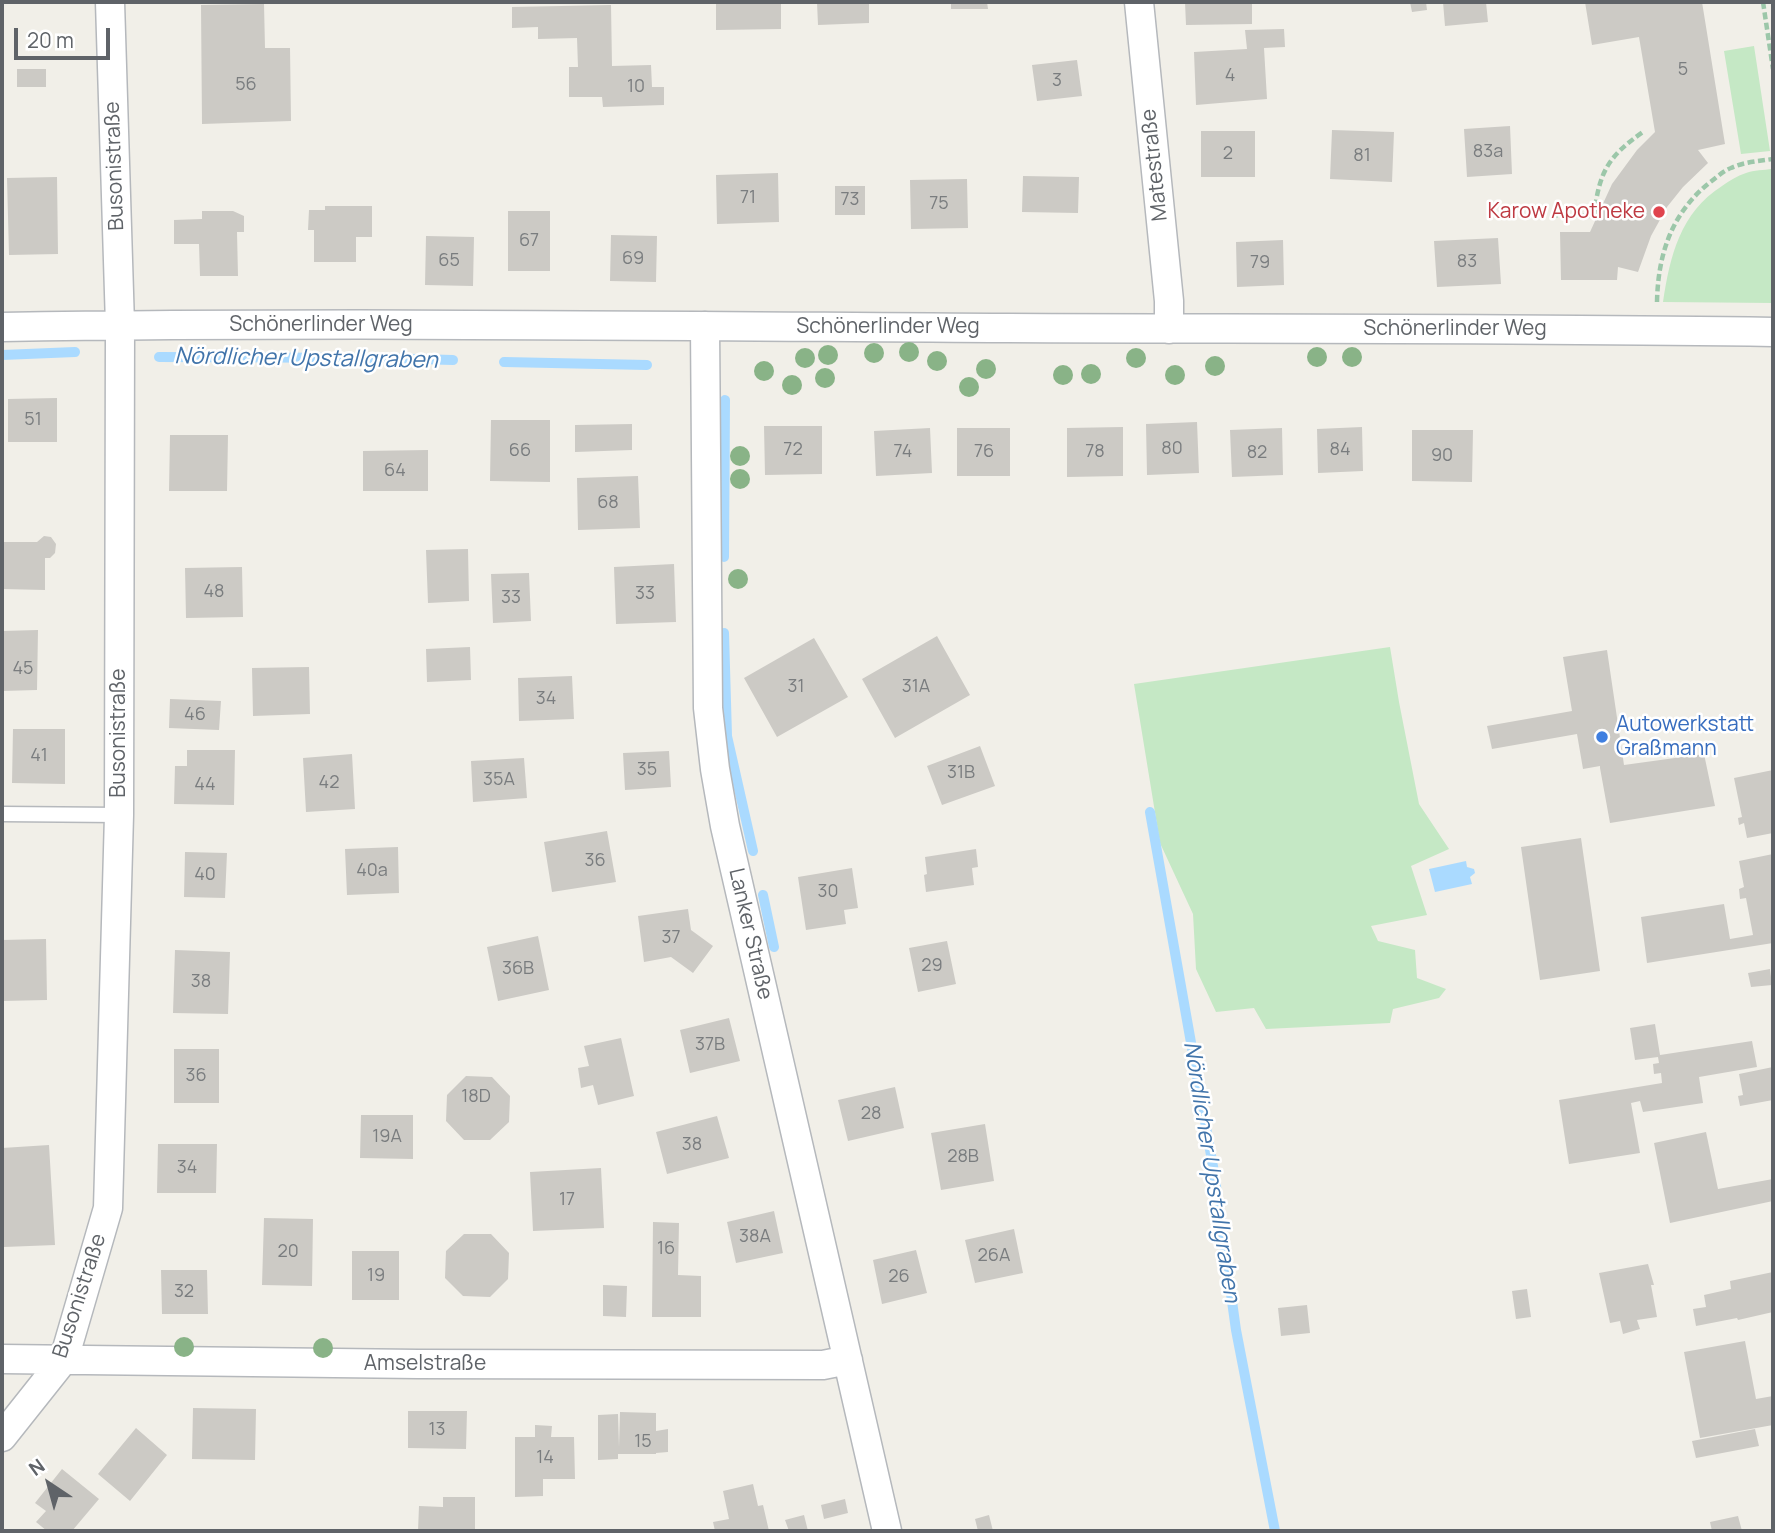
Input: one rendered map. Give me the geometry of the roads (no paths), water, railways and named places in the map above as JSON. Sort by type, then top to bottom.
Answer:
[{"type":"street","name":"Busonistraße","points":[[2,1437],[64,1359],[108,1208],[119,815],[120,325],[110,2]]},
{"type":"street","name":"Matestraße","points":[[1139,2],[1169,301],[1169,329]]},
{"type":"street","name":"Schönerlinder Weg","points":[[2,327],[705,326],[1773,332]]},
{"type":"street","name":"Lanker Straße","points":[[705,326],[708,708],[715,769],[725,826],[887,1531]]},
{"type":"street","name":"Amselstraße","points":[[2,1359],[756,1365],[823,1365],[848,1360]]},
{"type":"lane","points":[[2,814],[119,815]]},
{"type":"water","points":[[1466,861],[1467,867],[1474,869],[1475,873],[1470,877],[1472,884],[1435,892],[1429,869]]},
{"type":"waterway","name":"Nördlicher Upstallgraben","points":[[2,355],[75,352]]},
{"type":"waterway","name":"Nördlicher Upstallgraben","points":[[159,357],[453,360]]},
{"type":"waterway","name":"Nördlicher Upstallgraben","points":[[504,362],[647,365]]},
{"type":"waterway","name":"Nördlicher Upstallgraben","points":[[724,557],[725,400]]},
{"type":"waterway","name":"Nördlicher Upstallgraben","points":[[724,633],[727,736],[753,851]]},
{"type":"waterway","name":"Nördlicher Upstallgraben","points":[[1150,812],[1214,1172],[1236,1330],[1275,1531]]},
{"type":"waterway","name":"Nördlicher Upstallgraben","points":[[763,895],[774,947]]},
{"type":"place","name":"Karow Apotheke","points":[[1659,212]]},
{"type":"place","name":"Autowerkstatt Graßmann","points":[[1602,737]]}]
